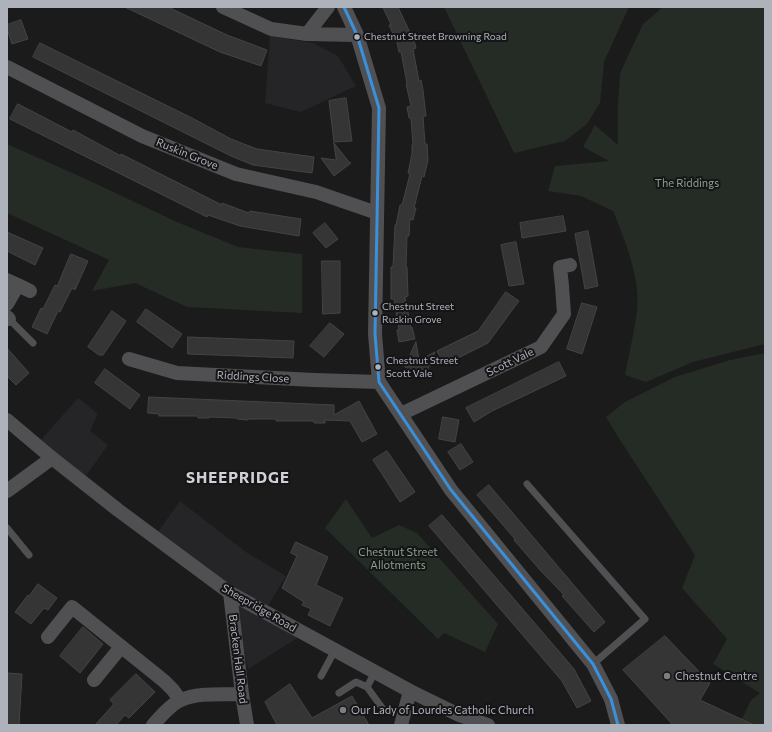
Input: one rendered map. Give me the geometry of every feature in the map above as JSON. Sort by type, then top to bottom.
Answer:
[{"type":"street","points":[[223,7],[271,29],[307,34],[357,35]]},
{"type":"street","points":[[307,34],[328,7]]},
{"type":"street","points":[[344,7],[357,35],[379,108],[375,334],[380,382],[451,490],[593,664],[611,699],[618,725]]},
{"type":"street","name":"Ruskin Grove","points":[[7,67],[142,136],[236,174],[316,192],[377,213]]},
{"type":"street","name":"Scott Vale","points":[[401,414],[541,346],[564,314],[559,267]]},
{"type":"street","points":[[7,304],[18,285]]},
{"type":"street","name":"Riddings Close","points":[[129,358],[177,373],[380,382]]},
{"type":"street","name":"Sheepridge Road","points":[[7,420],[118,510],[230,593],[410,691],[458,715],[488,725]]},
{"type":"street","points":[[7,491],[52,458]]},
{"type":"street","name":"Bracken Hall Road","points":[[230,593],[247,725]]},
{"type":"street","points":[[48,637],[72,607],[164,681],[180,700]]},
{"type":"street","points":[[94,680],[121,647]]},
{"type":"street","points":[[401,725],[410,691]]},
{"type":"street","points":[[153,725],[162,715],[180,700],[200,695],[242,694]]},
{"type":"lane","points":[[8,318],[33,343]]},
{"type":"lane","points":[[527,484],[645,619],[593,664]]},
{"type":"lane","points":[[7,528],[29,555]]},
{"type":"lane","points":[[322,676],[335,650]]},
{"type":"lane","points":[[367,687],[375,672]]},
{"type":"lane","points":[[339,693],[356,682],[367,687],[384,709]]},
{"type":"shaded area","points":[[270,36],[313,43],[338,56],[356,86],[301,112],[265,103]]},
{"type":"shaded area","points":[[78,398],[98,414],[90,431],[108,445],[85,477],[40,441]]},
{"type":"shaded area","points":[[180,501],[246,552],[286,576],[263,614],[299,637],[248,669],[242,644],[233,590],[157,533]]},
{"type":"green space","points":[[444,7],[629,7],[604,62],[600,103],[587,124],[565,141],[514,153]]},
{"type":"green space","name":"The Riddings","points":[[663,7],[765,7],[765,344],[693,362],[646,382],[625,375],[636,320],[638,300],[637,287],[631,260],[613,211],[581,196],[548,191],[555,166],[609,161],[583,147],[595,125],[618,145],[620,73],[643,24]]},
{"type":"green space","points":[[7,144],[177,222],[238,247],[302,254],[302,313],[187,307],[135,283],[92,291],[109,260],[7,213]]},
{"type":"green space","points":[[765,353],[765,725],[739,725],[751,700],[760,693],[713,664],[727,639],[682,588],[695,555],[606,417],[625,402],[675,377],[730,360]]},
{"type":"green space","name":"Chestnut Street Allotments","points":[[346,499],[372,538],[399,525],[417,533],[498,624],[485,652],[444,633],[438,639],[325,528]]},
{"type":"building","points":[[125,7],[168,7],[227,35],[267,50],[261,66],[220,52]]},
{"type":"building","points":[[383,7],[398,7],[412,37],[413,36],[416,48],[413,49],[419,81],[421,80],[423,90],[426,116],[423,116],[428,160],[424,177],[422,176],[414,208],[416,208],[413,220],[410,219],[409,236],[407,236],[406,267],[408,296],[405,297],[411,328],[412,327],[415,339],[399,342],[397,330],[399,330],[394,299],[391,299],[391,267],[393,267],[395,225],[410,174],[408,173],[413,145],[411,118],[409,118],[407,107],[411,106],[401,52],[399,52],[397,42],[389,25],[391,25]]},
{"type":"building","points":[[21,20],[28,39],[12,44],[7,25]]},
{"type":"building","points":[[40,43],[192,118],[231,139],[257,149],[314,157],[312,173],[253,165],[231,156],[33,57]]},
{"type":"building","points":[[346,98],[352,141],[334,142],[329,101]]},
{"type":"building","points":[[18,104],[222,205],[222,203],[249,213],[250,211],[301,219],[299,236],[240,226],[208,215],[207,217],[10,119]]},
{"type":"building","points":[[334,143],[351,163],[334,176],[321,158],[336,160]]},
{"type":"building","points":[[563,216],[566,231],[522,238],[520,223]]},
{"type":"building","points":[[325,223],[338,239],[326,248],[313,233]]},
{"type":"building","points":[[588,231],[598,286],[585,289],[575,234]]},
{"type":"building","points":[[7,232],[43,248],[35,265],[7,251]]},
{"type":"building","points":[[516,242],[524,284],[509,286],[501,245]]},
{"type":"building","points":[[71,254],[88,261],[75,290],[72,288],[60,312],[58,311],[47,334],[32,327],[41,308],[43,309],[55,285],[57,286]]},
{"type":"building","points":[[322,261],[340,261],[340,313],[323,314]]},
{"type":"building","points":[[506,292],[519,301],[488,343],[444,365],[437,351],[478,331]]},
{"type":"building","points":[[582,303],[597,307],[582,354],[567,349]]},
{"type":"building","points":[[146,309],[182,334],[172,348],[137,322]]},
{"type":"building","points":[[112,311],[126,321],[103,355],[99,355],[88,347]]},
{"type":"building","points":[[330,323],[344,334],[324,357],[310,346]]},
{"type":"building","points":[[188,337],[294,341],[293,358],[188,354]]},
{"type":"building","points":[[416,342],[419,360],[435,352],[425,376],[405,367]]},
{"type":"building","points":[[7,348],[29,373],[16,385],[7,376]]},
{"type":"building","points":[[559,362],[566,376],[492,411],[474,422],[466,408]]},
{"type":"building","points":[[105,369],[140,395],[130,409],[95,383]]},
{"type":"building","points":[[149,397],[334,405],[334,415],[359,401],[377,434],[362,442],[350,421],[325,420],[325,423],[314,423],[314,421],[276,421],[276,419],[248,420],[237,418],[198,418],[198,416],[159,416],[159,414],[148,413]]},
{"type":"building","points":[[443,417],[459,420],[455,442],[439,439]]},
{"type":"building","points":[[461,444],[473,462],[460,470],[448,452]]},
{"type":"building","points":[[387,451],[415,492],[400,502],[373,460]]},
{"type":"building","points":[[489,485],[605,622],[594,632],[562,596],[564,595],[540,570],[477,495]]},
{"type":"building","points":[[442,515],[574,669],[591,701],[577,708],[562,681],[429,526]]},
{"type":"building","points":[[296,542],[328,557],[316,585],[343,598],[330,626],[308,615],[311,609],[302,605],[304,602],[282,588],[297,556],[291,553]]},
{"type":"building","points":[[38,584],[57,598],[48,610],[44,608],[31,624],[15,612]]},
{"type":"building","points":[[83,627],[103,644],[80,673],[60,656]]},
{"type":"building","name":"Chestnut Centre","points":[[665,636],[710,683],[700,700],[754,725],[673,725],[623,670]]},
{"type":"building","points":[[7,673],[22,674],[19,725],[7,725]]},
{"type":"building","points":[[136,674],[155,692],[129,718],[125,715],[116,725],[95,725],[114,704],[110,700]]},
{"type":"building","points":[[290,684],[312,718],[352,696],[369,725],[277,725],[265,702]]},
{"type":"transit line","points":[[344,7],[357,35],[379,108],[375,334],[379,382],[451,490],[593,664],[611,699],[618,725]]},
{"type":"place","name":"Chestnut Street Browning Road","points":[[357,37]]},
{"type":"place","name":"Chestnut Street Ruskin Grove","points":[[375,313]]},
{"type":"place","name":"Chestnut Street Scott Vale","points":[[378,367]]},
{"type":"place","name":"Chestnut Centre","points":[[667,676]]},
{"type":"place","name":"Our Lady of Lourdes Catholic Church","points":[[343,710]]},
{"type":"district","name":"SHEEPRIDGE","points":[[238,478]]}]
